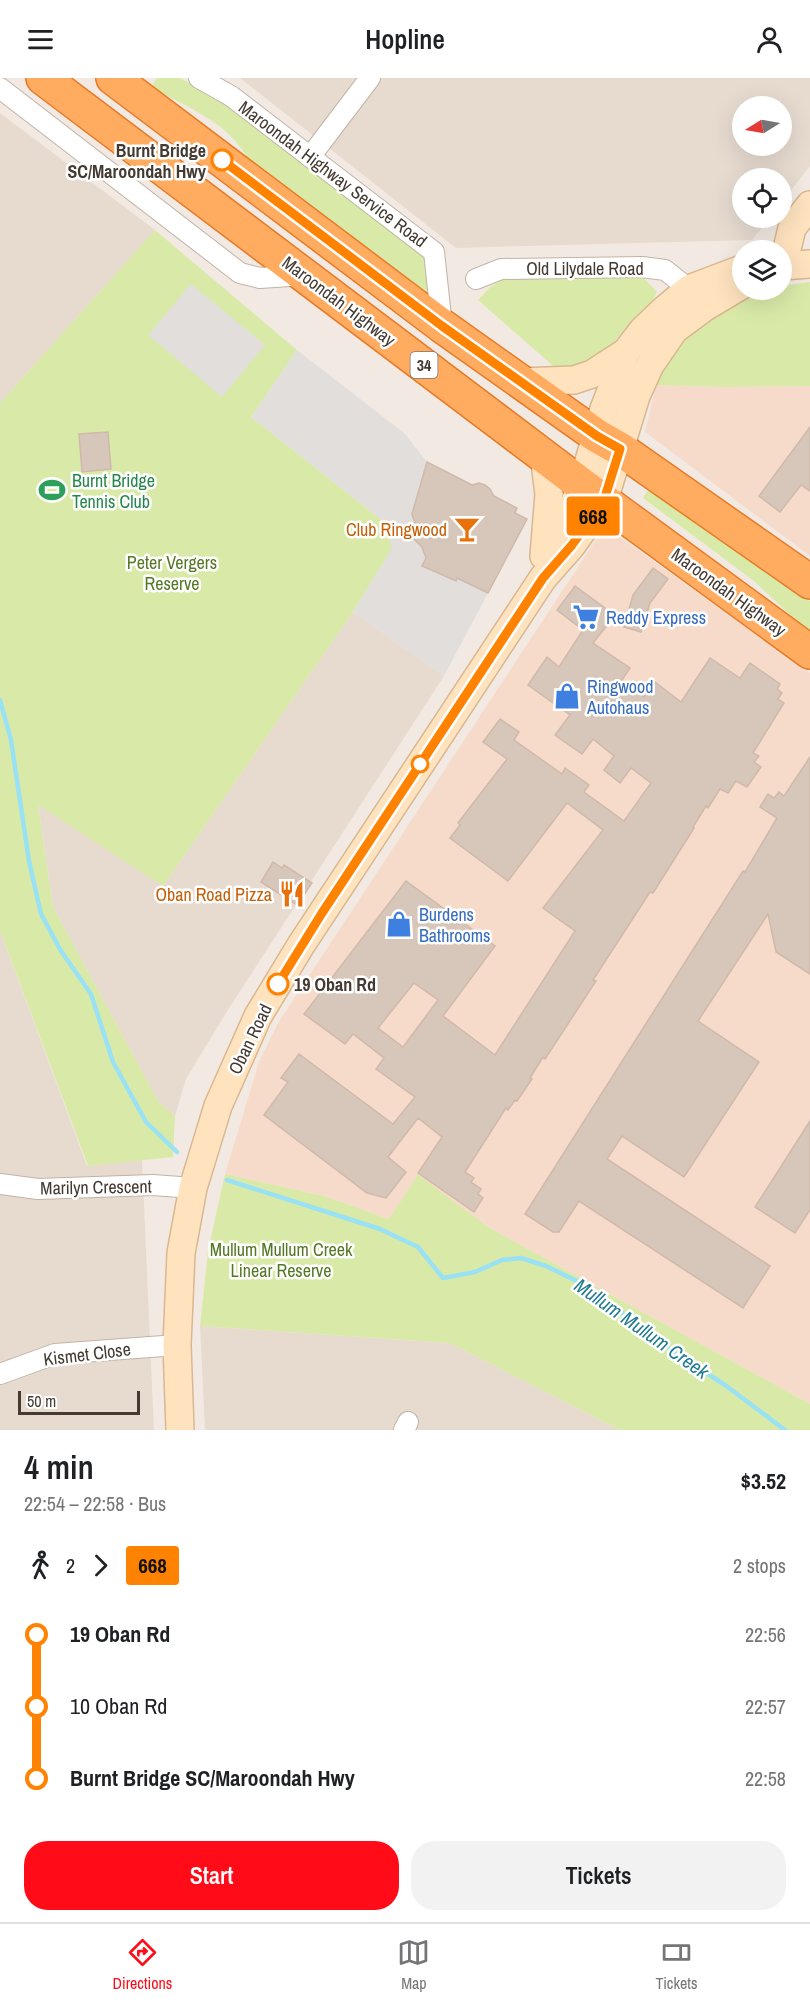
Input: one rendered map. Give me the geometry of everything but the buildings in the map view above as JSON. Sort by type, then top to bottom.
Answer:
[{"type":"highway","name":"34","points":[[113,78],[442,326],[810,582]]},
{"type":"highway","name":"Maroondah Highway","points":[[48,82],[593,492],[810,652]]},
{"type":"main road","points":[[789,240],[792,228],[810,205]]},
{"type":"main road","points":[[792,265],[810,264]]},
{"type":"main road","points":[[608,442],[636,396],[650,365],[697,298],[732,275]]},
{"type":"main road","points":[[608,442],[616,375],[626,352],[643,330],[665,309],[732,288]]},
{"type":"main road","points":[[521,382],[574,380],[592,374],[626,352]]},
{"type":"main road","name":"Oban Road","points":[[180,1430],[177,1345],[182,1253],[193,1188],[218,1106],[258,1016],[301,945],[543,578],[593,492],[608,442]]},
{"type":"main road","points":[[543,578],[549,495],[544,455]]},
{"type":"street","name":"Maroondah Highway Service Road","points":[[199,78],[231,96],[434,252],[442,326]]},
{"type":"street","points":[[310,157],[370,78]]},
{"type":"street","points":[[31,112],[48,82]]},
{"type":"street","points":[[0,88],[240,273],[260,278],[304,275]]},
{"type":"street","name":"Old Lilydale Road","points":[[476,279],[501,269],[642,267],[665,270],[697,298]]},
{"type":"street","name":"Marilyn Crescent","points":[[0,1184],[38,1189],[153,1185],[193,1188]]},
{"type":"street","name":"Kismet Close","points":[[0,1374],[55,1353],[177,1345]]},
{"type":"shaded area","points":[[240,78],[810,78],[810,166],[792,189],[792,168],[732,168],[732,228],[762,228],[752,240],[456,248]]},
{"type":"shaded area","points":[[0,113],[155,230],[0,403]]},
{"type":"shaded area","points":[[191,284],[265,345],[222,397],[148,335]]},
{"type":"shaded area","points":[[297,350],[404,433],[427,462],[412,514],[417,523],[411,535],[456,580],[457,578],[488,593],[444,676],[353,612],[391,550],[388,525],[251,417]]},
{"type":"shaded area","points":[[656,385],[810,386],[810,556],[645,432]]},
{"type":"shaded area","points":[[610,530],[810,673],[810,1404],[488,1227],[418,1176],[389,1219],[324,1196],[225,1174],[259,1062],[278,1023],[601,532]]},
{"type":"shaded area","points":[[353,612],[444,676],[226,1013],[186,1079],[175,1116],[158,1101],[53,907],[38,804],[163,886]]},
{"type":"shaded area","points":[[0,930],[87,1166],[142,1160],[154,1430],[0,1430]]},
{"type":"shaded area","points":[[200,1326],[450,1343],[620,1430],[205,1430]]},
{"type":"green space","points":[[157,78],[180,78],[226,103],[425,255],[431,290],[427,293],[254,170],[246,154],[223,130],[196,111],[151,87]]},
{"type":"green space","name":"Peter Vergers Reserve","points":[[155,230],[297,350],[251,417],[388,525],[392,549],[353,612],[163,886],[38,805],[53,907],[158,1101],[175,1116],[173,1157],[88,1166],[0,930],[0,403]]},
{"type":"green space","points":[[643,277],[657,292],[649,308],[619,336],[604,354],[567,371],[552,365],[478,300],[490,287],[504,279]]},
{"type":"green space","points":[[810,282],[810,386],[656,385],[678,346],[703,320],[745,300],[792,300],[792,285]]},
{"type":"green space","points":[[650,487],[810,601],[810,634],[754,581],[643,498]]},
{"type":"green space","name":"Mullum Mullum Creek Linear Reserve","points":[[225,1174],[324,1196],[389,1219],[418,1175],[488,1227],[810,1404],[810,1430],[620,1430],[450,1343],[200,1326],[208,1251]]},
{"type":"waterway","name":"Mullum Mullum Creek","points":[[0,700],[11,740],[29,861],[41,914],[61,951],[91,994],[113,1062],[146,1122],[177,1152]]},
{"type":"waterway","name":"Mullum Mullum Creek","points":[[227,1180],[380,1229],[418,1247],[443,1278],[475,1272],[502,1260],[521,1258],[546,1266],[585,1285],[678,1355],[725,1385],[785,1430]]},
{"type":"bus line","name":"668","points":[[222,160],[442,326],[597,436],[620,449],[604,500],[572,545],[543,578],[301,945],[278,984]]},
{"type":"place","name":"Burnt Bridge SC/Maroondah Hwy","points":[[222,160]]},
{"type":"place","name":"Burnt Bridge Tennis Club","points":[[52,490]]},
{"type":"place","name":"Club Ringwood","points":[[467,529]]},
{"type":"place","name":"Reddy Express","points":[[586,617]]},
{"type":"place","name":"Ringwood Autohaus","points":[[567,696]]},
{"type":"place","name":"Oban Road Pizza","points":[[292,894]]},
{"type":"place","name":"Burdens Bathrooms","points":[[399,924]]},
{"type":"place","name":"19 Oban Rd","points":[[278,984]]}]
